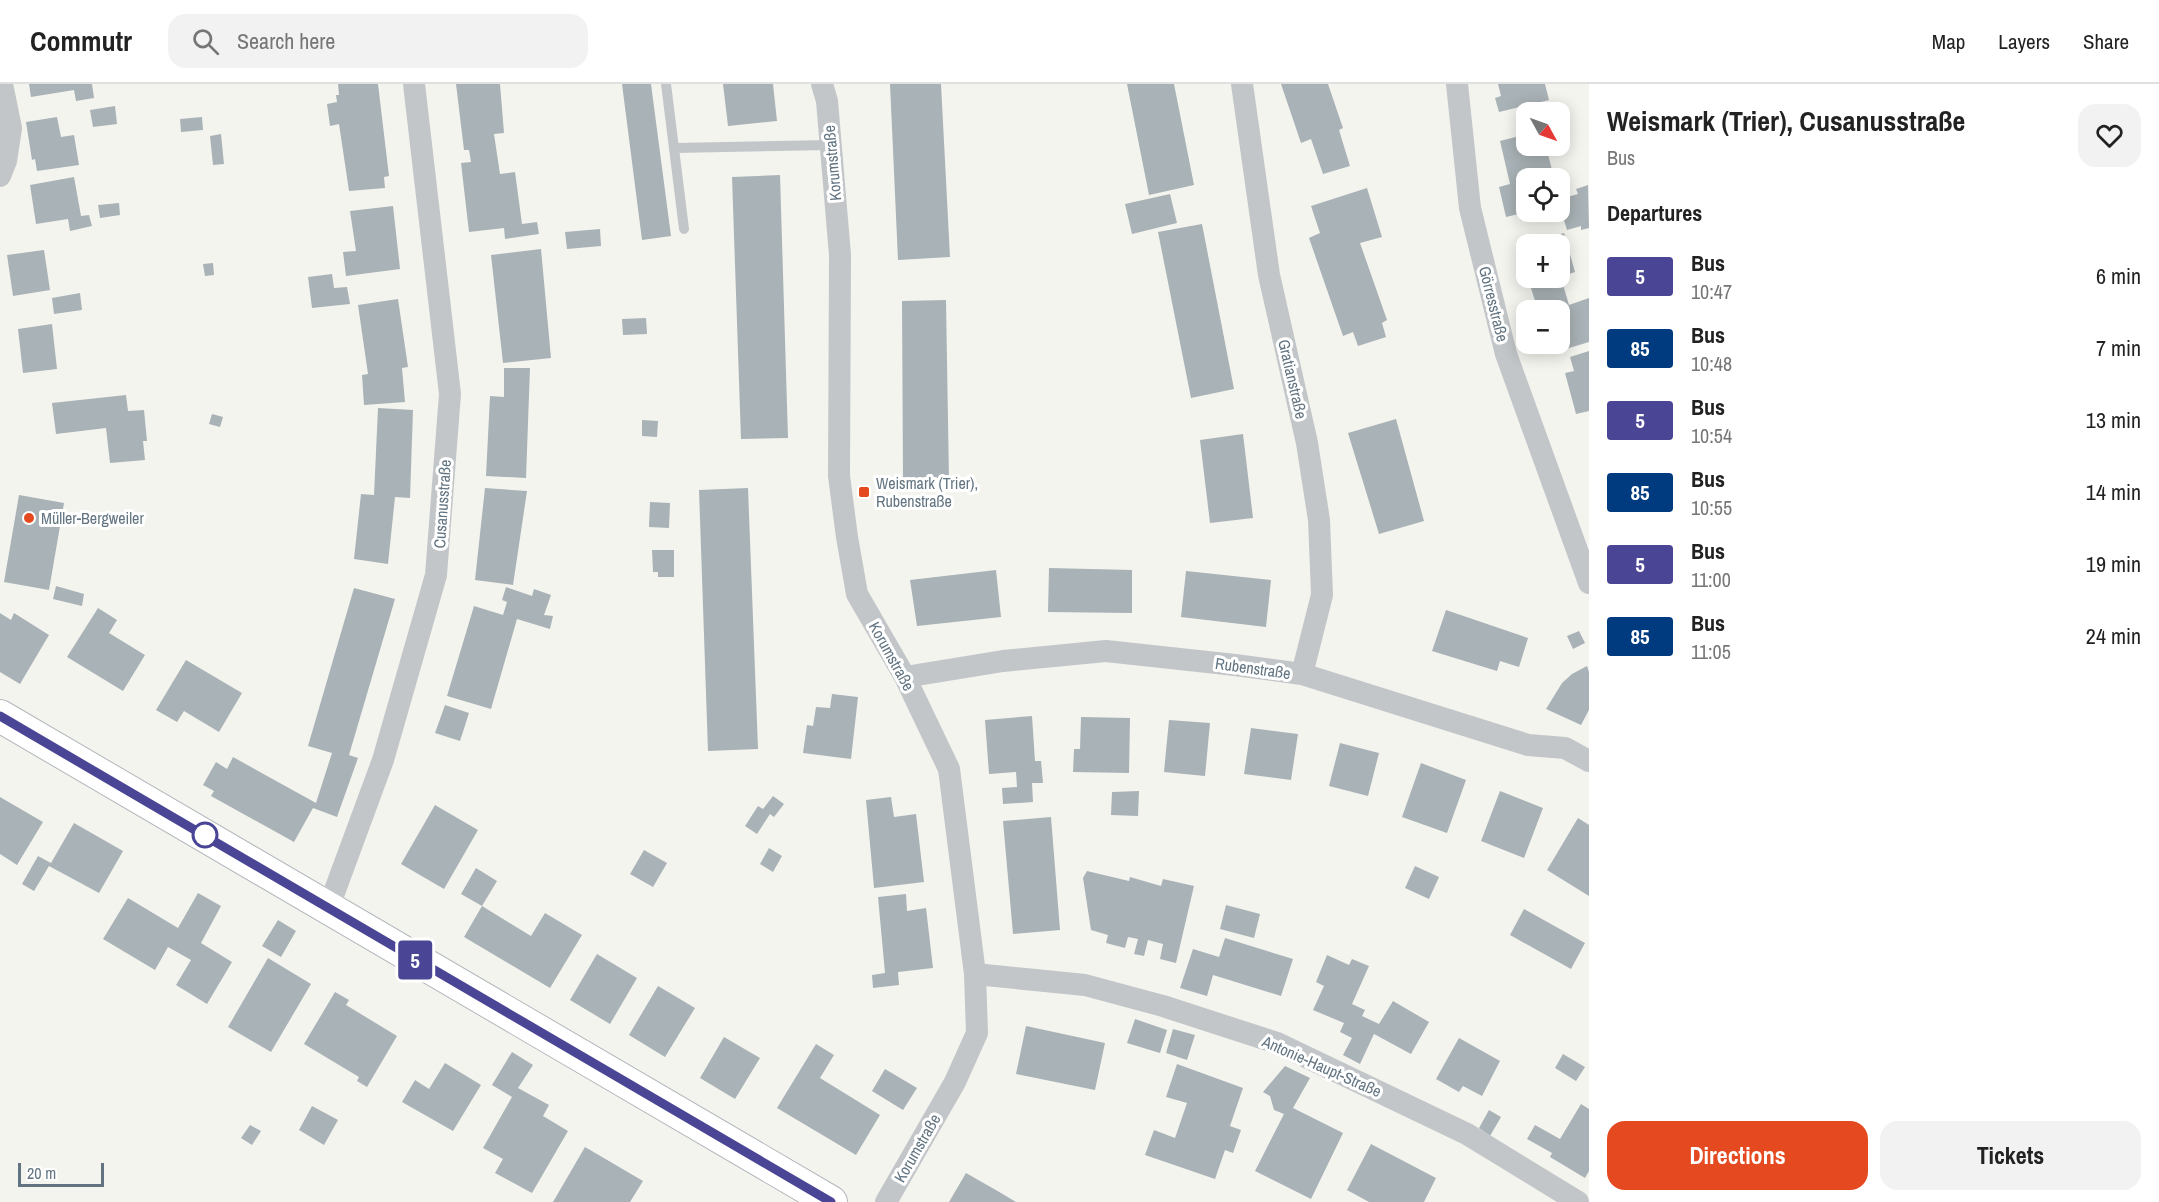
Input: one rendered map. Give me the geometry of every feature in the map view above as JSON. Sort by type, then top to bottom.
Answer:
[{"type":"street","points":[[0,176],[6,161],[11,128],[2,84]]},
{"type":"street","name":"Cusanusstraße","points":[[328,909],[383,760],[436,575],[450,394],[414,84]]},
{"type":"street","name":"Korumstraße","points":[[822,84],[827,100],[840,255],[838,476],[857,594],[905,677],[949,769],[975,974],[977,1033],[955,1082],[886,1202]]},
{"type":"street","name":"Gratianstraße","points":[[1242,84],[1269,275],[1307,443],[1319,520],[1322,595],[1302,674]]},
{"type":"street","name":"Görresstraße","points":[[1457,84],[1470,208],[1506,354],[1589,583]]},
{"type":"street","name":"Rubenstraße","points":[[905,677],[1003,661],[1106,651],[1302,674],[1528,745],[1565,748],[1589,761]]},
{"type":"street","points":[[0,716],[831,1202]]},
{"type":"street","name":"Antonie-Haupt-Straße","points":[[975,974],[1084,985],[1163,1006],[1277,1043],[1467,1134],[1578,1202]]},
{"type":"lane","points":[[666,84],[684,229]]},
{"type":"lane","points":[[674,148],[831,146]]},
{"type":"building","points":[[29,84],[92,84],[94,98],[76,101],[74,90],[31,97]]},
{"type":"building","points":[[338,84],[378,84],[389,176],[384,177],[385,188],[349,191],[339,124],[330,126],[327,104],[337,102]]},
{"type":"building","points":[[456,84],[500,84],[504,133],[494,134],[500,174],[515,172],[522,224],[537,222],[539,234],[505,239],[504,228],[469,232],[461,163],[471,162],[469,150],[464,150]]},
{"type":"building","points":[[622,84],[651,84],[671,236],[642,240]]},
{"type":"building","points":[[723,84],[773,84],[777,121],[728,126]]},
{"type":"building","points":[[890,84],[941,84],[950,257],[898,260]]},
{"type":"building","points":[[1127,84],[1174,84],[1194,185],[1149,195]]},
{"type":"building","points":[[1281,84],[1328,84],[1343,128],[1339,130],[1350,166],[1323,174],[1311,139],[1301,143]]},
{"type":"building","points":[[1498,84],[1545,84],[1549,100],[1516,102],[1516,108],[1499,112],[1495,98],[1501,96]]},
{"type":"building","points":[[115,106],[117,124],[93,127],[90,110]]},
{"type":"building","points":[[57,117],[61,137],[74,135],[79,165],[37,171],[35,159],[32,160],[26,122]]},
{"type":"building","points":[[202,117],[203,130],[181,132],[180,119]]},
{"type":"building","points":[[221,134],[224,164],[213,165],[210,136]]},
{"type":"building","points":[[1516,137],[1516,156],[1548,156],[1552,168],[1516,168],[1516,215],[1506,217],[1499,187],[1510,184],[1500,141]]},
{"type":"building","points":[[780,175],[788,438],[741,439],[732,177]]},
{"type":"building","points":[[74,177],[81,216],[89,215],[92,226],[70,231],[68,219],[36,224],[30,185]]},
{"type":"building","points":[[1588,185],[1589,228],[1581,230],[1581,226],[1567,230],[1565,222],[1570,222],[1570,196],[1578,194],[1576,189]]},
{"type":"building","points":[[1367,188],[1382,237],[1360,243],[1387,320],[1382,323],[1386,337],[1358,346],[1353,332],[1343,336],[1309,238],[1320,233],[1311,206]]},
{"type":"building","points":[[1170,194],[1177,223],[1132,234],[1125,204]]},
{"type":"building","points":[[119,203],[120,215],[100,218],[98,205]]},
{"type":"building","points":[[393,206],[400,269],[346,276],[343,252],[356,251],[350,211]]},
{"type":"building","points":[[1202,224],[1234,389],[1191,398],[1158,232]]},
{"type":"building","points":[[600,229],[601,246],[567,249],[565,232]]},
{"type":"building","points":[[541,249],[551,358],[503,363],[491,255]]},
{"type":"building","points":[[44,250],[50,290],[13,296],[7,255]]},
{"type":"building","points":[[1570,254],[1575,272],[1570,274]]},
{"type":"building","points":[[213,263],[214,275],[205,276],[203,264]]},
{"type":"building","points":[[332,274],[334,288],[347,287],[350,304],[312,308],[308,277]]},
{"type":"building","points":[[1531,288],[1564,288],[1568,300],[1535,300]]},
{"type":"building","points":[[80,293],[82,310],[54,314],[52,298]]},
{"type":"building","points":[[1589,298],[1589,342],[1570,348],[1570,305]]},
{"type":"building","points":[[398,299],[408,367],[402,368],[405,402],[364,405],[362,375],[368,374],[358,305]]},
{"type":"building","points":[[946,300],[949,481],[903,482],[902,301]]},
{"type":"building","points":[[646,318],[647,334],[623,335],[622,319]]},
{"type":"building","points":[[52,324],[57,369],[23,373],[18,329]]},
{"type":"building","points":[[1589,351],[1589,411],[1576,414],[1565,373],[1574,371],[1570,357]]},
{"type":"building","points":[[504,368],[530,368],[526,478],[486,476],[490,396],[504,397]]},
{"type":"building","points":[[126,395],[128,411],[144,410],[147,441],[143,441],[145,460],[110,463],[106,428],[56,434],[52,403]]},
{"type":"building","points":[[378,408],[413,410],[410,498],[395,497],[388,564],[354,559],[361,494],[374,495]]},
{"type":"building","points":[[212,414],[223,417],[220,427],[209,424]]},
{"type":"building","points":[[1396,419],[1424,521],[1379,534],[1348,433]]},
{"type":"building","points":[[642,420],[658,421],[657,437],[642,436]]},
{"type":"building","points":[[1243,434],[1253,518],[1210,523],[1200,440]]},
{"type":"building","points":[[485,488],[527,491],[513,585],[475,580]]},
{"type":"building","points":[[748,488],[758,749],[708,751],[699,490]]},
{"type":"building","points":[[19,495],[64,503],[49,590],[4,582]]},
{"type":"building","points":[[650,502],[670,503],[669,528],[649,527]]},
{"type":"building","points":[[652,550],[674,550],[674,577],[658,577],[658,572],[653,572]]},
{"type":"building","points":[[1049,568],[1132,570],[1132,613],[1048,612]]},
{"type":"building","points":[[996,570],[1001,617],[917,626],[910,580]]},
{"type":"building","points":[[1186,571],[1271,580],[1266,627],[1181,617]]},
{"type":"building","points":[[56,586],[84,594],[82,606],[53,599]]},
{"type":"building","points":[[506,587],[532,596],[534,589],[551,595],[544,615],[553,616],[550,629],[517,619],[491,709],[447,696],[474,606],[503,615],[507,602],[502,600]]},
{"type":"building","points":[[354,588],[395,599],[349,755],[358,758],[337,817],[313,808],[294,842],[211,796],[214,791],[203,785],[216,762],[227,769],[233,757],[316,803],[332,753],[308,746]]},
{"type":"building","points":[[98,608],[117,620],[109,633],[145,655],[123,691],[67,657]]},
{"type":"building","points":[[1446,610],[1528,638],[1519,667],[1500,661],[1497,671],[1432,651]]},
{"type":"building","points":[[0,613],[11,620],[14,613],[49,635],[20,684],[0,672]]},
{"type":"building","points":[[1579,631],[1585,643],[1573,649],[1567,636]]},
{"type":"building","points":[[186,660],[242,693],[219,732],[184,711],[177,722],[156,710]]},
{"type":"building","points":[[1587,666],[1589,710],[1581,725],[1546,709],[1562,683],[1572,674]]},
{"type":"building","points":[[832,694],[858,697],[851,759],[803,753],[807,725],[813,726],[816,707],[830,708]]},
{"type":"building","points":[[445,705],[469,713],[460,741],[435,733]]},
{"type":"building","points":[[1032,716],[1035,761],[1041,761],[1043,783],[1032,783],[1033,802],[1003,804],[1002,788],[1017,787],[1016,772],[989,774],[985,720]]},
{"type":"building","points":[[1081,717],[1130,718],[1129,773],[1073,772],[1074,749],[1080,749]]},
{"type":"building","points":[[1169,720],[1210,723],[1205,776],[1164,772]]},
{"type":"building","points":[[1251,728],[1298,734],[1291,780],[1244,774]]},
{"type":"building","points":[[1340,743],[1379,753],[1368,796],[1329,786]]},
{"type":"building","points":[[1421,763],[1466,780],[1447,833],[1402,817]]},
{"type":"building","points":[[1139,791],[1138,816],[1111,815],[1112,792]]},
{"type":"building","points":[[1500,791],[1543,808],[1524,858],[1481,841]]},
{"type":"building","points":[[773,796],[784,804],[774,817],[770,814],[757,834],[745,826],[758,806],[763,809]]},
{"type":"building","points":[[0,797],[43,822],[17,865],[0,854]]},
{"type":"building","points":[[891,797],[894,817],[916,814],[924,882],[874,888],[866,800]]},
{"type":"building","points":[[435,805],[478,830],[444,889],[401,864]]},
{"type":"building","points":[[1051,817],[1060,930],[1013,934],[1003,821]]},
{"type":"building","points":[[1578,818],[1589,825],[1589,896],[1547,870]]},
{"type":"building","points":[[74,823],[123,851],[99,893],[49,866],[34,891],[22,884],[38,856],[51,863]]},
{"type":"building","points":[[769,848],[782,856],[773,872],[760,864]]},
{"type":"building","points":[[644,850],[667,863],[653,887],[630,874]]},
{"type":"building","points":[[1415,866],[1439,877],[1429,899],[1405,888]]},
{"type":"building","points":[[476,868],[497,881],[482,906],[461,894]]},
{"type":"building","points":[[1087,871],[1129,881],[1130,877],[1161,886],[1163,879],[1194,886],[1176,963],[1160,959],[1163,944],[1148,940],[1144,956],[1134,954],[1138,939],[1128,937],[1125,948],[1106,943],[1108,935],[1091,930],[1083,878]]},
{"type":"building","points":[[198,893],[221,906],[201,943],[232,962],[207,1004],[176,985],[191,960],[168,947],[155,970],[103,939],[128,898],[178,928]]},
{"type":"building","points":[[906,894],[907,911],[926,908],[933,968],[898,972],[899,985],[873,988],[872,975],[885,973],[878,897]]},
{"type":"building","points":[[1226,905],[1260,914],[1254,938],[1220,929]]},
{"type":"building","points":[[482,906],[531,936],[545,913],[582,935],[550,988],[464,937]]},
{"type":"building","points":[[1524,909],[1585,943],[1571,969],[1510,935]]},
{"type":"building","points":[[278,920],[296,931],[281,957],[262,946]]},
{"type":"building","points":[[1225,938],[1293,959],[1281,996],[1213,975],[1207,996],[1180,988],[1193,949],[1219,957]]},
{"type":"building","points":[[597,954],[637,978],[610,1024],[570,1000]]},
{"type":"building","points":[[1327,955],[1349,965],[1352,959],[1369,966],[1352,1004],[1365,1010],[1362,1016],[1379,1024],[1393,1001],[1429,1022],[1411,1054],[1374,1034],[1360,1064],[1343,1055],[1352,1038],[1340,1032],[1344,1023],[1313,1010],[1324,986],[1316,982]]},
{"type":"building","points":[[268,958],[311,984],[271,1052],[228,1027]]},
{"type":"building","points":[[658,986],[695,1008],[665,1057],[629,1035]]},
{"type":"building","points":[[335,992],[349,1000],[346,1005],[397,1036],[367,1087],[357,1081],[359,1077],[304,1044]]},
{"type":"building","points":[[1135,1019],[1167,1030],[1160,1053],[1127,1043]]},
{"type":"building","points":[[1026,1026],[1105,1043],[1095,1090],[1016,1074]]},
{"type":"building","points":[[1173,1029],[1195,1035],[1187,1060],[1166,1053]]},
{"type":"building","points":[[724,1037],[760,1058],[735,1099],[700,1078]]},
{"type":"building","points":[[1459,1038],[1500,1061],[1482,1096],[1463,1086],[1459,1092],[1436,1079]]},
{"type":"building","points":[[816,1044],[834,1055],[820,1078],[880,1115],[856,1155],[777,1108]]},
{"type":"building","points":[[512,1052],[533,1065],[518,1088],[549,1105],[543,1116],[568,1131],[532,1193],[495,1173],[503,1159],[483,1148],[512,1097],[492,1085]]},
{"type":"building","points":[[1563,1054],[1585,1067],[1576,1081],[1555,1068]]},
{"type":"building","points":[[445,1063],[481,1085],[453,1131],[402,1102],[415,1080],[429,1089]]},
{"type":"building","points":[[1177,1064],[1243,1088],[1230,1126],[1241,1130],[1233,1153],[1225,1150],[1215,1179],[1145,1155],[1154,1130],[1175,1138],[1187,1103],[1166,1097]]},
{"type":"building","points":[[1285,1066],[1310,1078],[1293,1108],[1343,1133],[1311,1199],[1255,1171],[1284,1114],[1274,1110],[1270,1096],[1263,1092]]},
{"type":"building","points":[[885,1069],[917,1088],[903,1110],[872,1091]]},
{"type":"building","points":[[1581,1104],[1589,1109],[1589,1171],[1585,1178],[1550,1157],[1552,1153],[1527,1139],[1535,1125],[1560,1139]]},
{"type":"building","points":[[312,1106],[338,1120],[324,1145],[299,1130]]},
{"type":"building","points":[[1489,1110],[1501,1117],[1490,1136],[1479,1128]]},
{"type":"building","points":[[250,1125],[261,1131],[252,1145],[241,1138]]},
{"type":"building","points":[[1371,1144],[1436,1178],[1424,1202],[1369,1202],[1347,1190]]},
{"type":"building","points":[[585,1147],[643,1181],[630,1202],[553,1202]]},
{"type":"building","points":[[966,1173],[1001,1193],[1016,1202],[949,1202]]},
{"type":"bus line","name":"5","points":[[0,716],[831,1202]]},
{"type":"place","name":"Weismark (Trier), Rubenstraße","points":[[864,492]]},
{"type":"place","name":"Müller-Bergweiler","points":[[29,518]]}]
